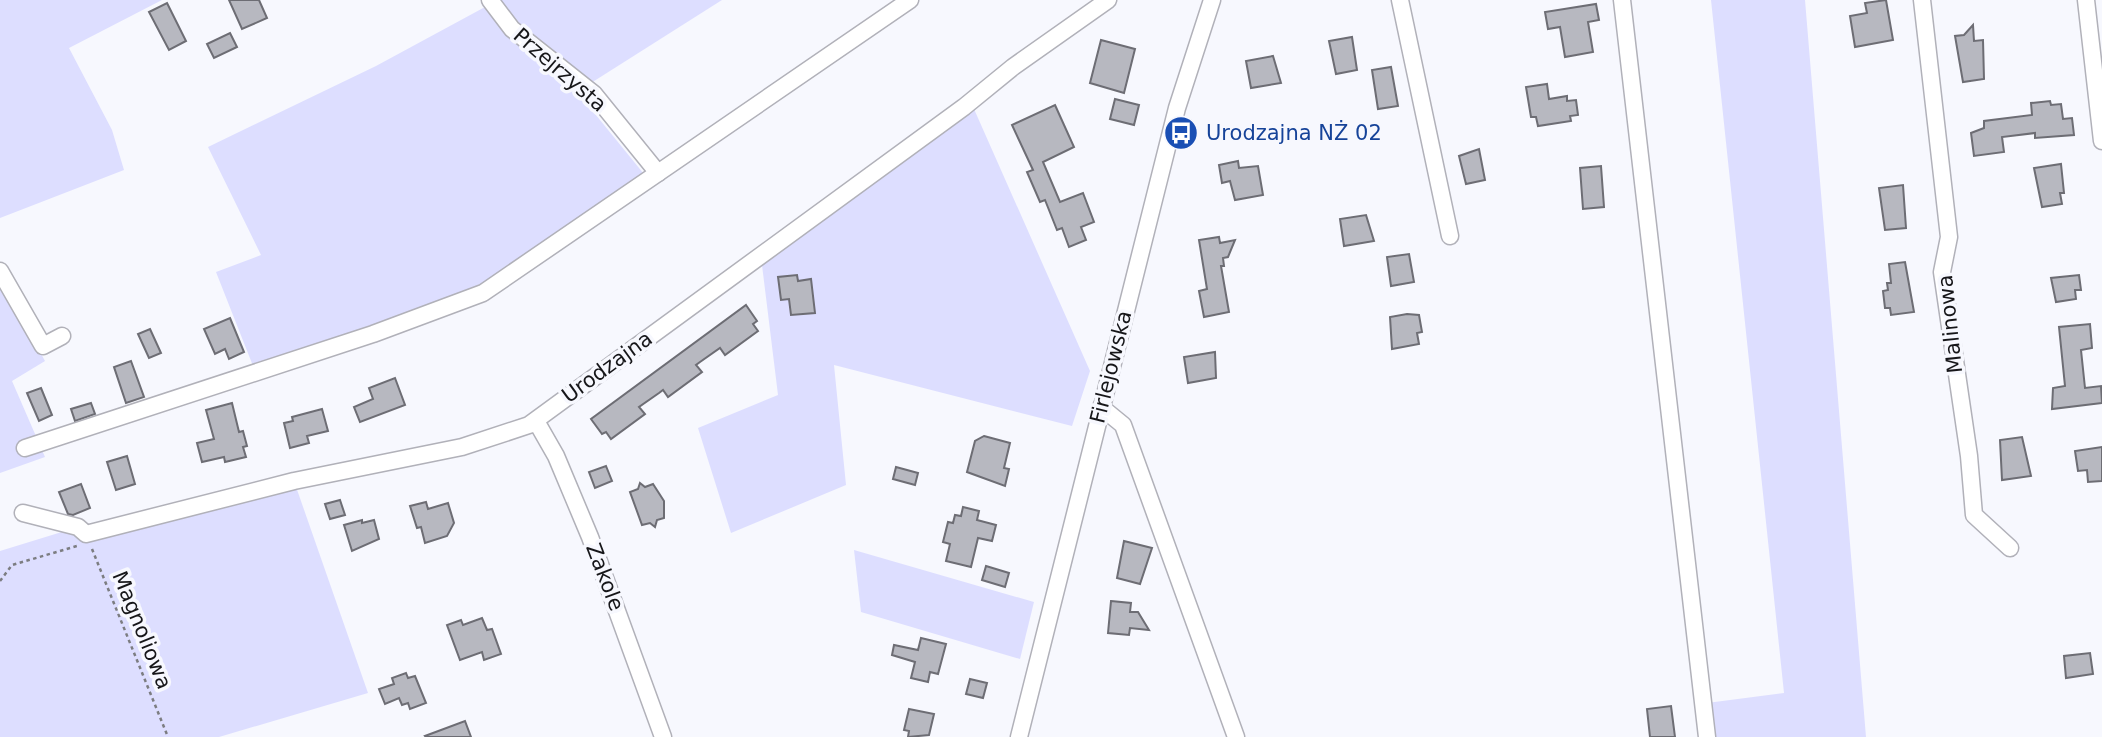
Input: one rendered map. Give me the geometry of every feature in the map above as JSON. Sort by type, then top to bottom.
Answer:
[{"type":"street","name":"Przejrzysta","points":[[491,0],[512,29],[594,94],[658,173]]},
{"type":"street","points":[[25,448],[373,334],[483,293],[910,0]]},
{"type":"street","name":"Urodzajna","points":[[23,513],[78,527],[86,534],[294,481],[462,447],[536,421],[1108,0]]},
{"type":"street","name":"Firlejowska","points":[[1019,737],[1177,108],[1212,0]]},
{"type":"street","points":[[1400,0],[1450,236]]},
{"type":"street","points":[[1622,0],[1706,737]]},
{"type":"street","name":"Malinowa","points":[[1922,0],[1949,237],[1942,272],[1969,456],[1974,515],[2010,548]]},
{"type":"street","points":[[2086,0],[2102,141]]},
{"type":"street","points":[[0,271],[43,346],[62,336]]},
{"type":"street","points":[[1101,407],[1123,425],[1236,737]]},
{"type":"street","name":"Zakole","points":[[536,421],[556,456],[590,537],[663,737]]},
{"type":"path","name":"Magnoliowa","points":[[0,581],[12,565],[89,543],[169,737]]},
{"type":"shaded area","points":[[0,0],[162,0],[69,48],[112,130],[124,170],[0,218]]},
{"type":"shaded area","points":[[501,0],[722,0],[591,83],[514,21]]},
{"type":"shaded area","points":[[1711,0],[1805,0],[1866,737],[1713,737],[1707,703],[1784,693]]},
{"type":"shaded area","points":[[485,7],[506,35],[578,93],[648,179],[483,293],[255,371],[216,272],[261,255],[208,147],[376,66]]},
{"type":"shaded area","points":[[974,109],[1090,371],[1072,426],[834,365],[846,485],[731,533],[698,428],[778,395],[761,257]]},
{"type":"shaded area","points":[[0,279],[45,361],[12,381],[45,457],[0,473]]},
{"type":"shaded area","points":[[294,481],[368,693],[219,737],[0,737],[0,551],[78,527]]},
{"type":"shaded area","points":[[854,550],[1034,602],[1020,659],[861,612]]},
{"type":"building","points":[[229,0],[259,0],[267,18],[242,29]]},
{"type":"building","points":[[1886,0],[1893,40],[1855,47],[1850,16],[1867,13],[1865,3]]},
{"type":"building","points":[[167,3],[186,41],[169,50],[149,12]]},
{"type":"building","points":[[1596,4],[1599,20],[1588,22],[1593,52],[1565,57],[1560,27],[1548,29],[1545,12]]},
{"type":"building","points":[[1973,25],[1974,41],[1983,40],[1984,79],[1963,82],[1955,36],[1964,35]]},
{"type":"building","points":[[230,33],[237,47],[214,58],[207,44]]},
{"type":"building","points":[[1352,37],[1357,70],[1336,74],[1329,41]]},
{"type":"building","points":[[1101,40],[1135,49],[1124,93],[1090,83]]},
{"type":"building","points":[[1273,56],[1281,83],[1251,88],[1246,61]]},
{"type":"building","points":[[1391,67],[1398,106],[1378,109],[1372,70]]},
{"type":"building","points":[[1547,84],[1549,99],[1567,96],[1567,101],[1576,100],[1578,115],[1570,116],[1571,121],[1538,126],[1536,117],[1531,117],[1526,87]]},
{"type":"building","points":[[1115,99],[1139,105],[1134,125],[1110,119]]},
{"type":"building","points":[[2050,101],[2051,105],[2061,104],[2063,119],[2072,118],[2074,135],[2035,138],[2035,133],[2002,137],[2004,152],[1974,156],[1971,133],[1984,128],[1984,121],[2032,115],[2031,103]]},
{"type":"building","points":[[1055,105],[1074,147],[1043,162],[1060,202],[1083,193],[1094,222],[1081,227],[1086,240],[1069,247],[1062,228],[1057,230],[1045,200],[1040,202],[1027,172],[1033,170],[1012,125]]},
{"type":"building","points":[[1479,149],[1485,180],[1466,184],[1459,156]]},
{"type":"building","points":[[1238,161],[1239,168],[1258,166],[1263,195],[1235,200],[1230,181],[1222,183],[1219,165]]},
{"type":"building","points":[[2061,164],[2064,193],[2060,193],[2062,204],[2042,207],[2034,168]]},
{"type":"building","points":[[1601,166],[1604,207],[1583,209],[1580,168]]},
{"type":"building","points":[[1903,185],[1906,228],[1885,230],[1879,188]]},
{"type":"building","points":[[1366,215],[1374,241],[1344,246],[1340,219]]},
{"type":"building","points":[[1219,237],[1220,243],[1235,240],[1228,257],[1223,258],[1224,266],[1221,266],[1229,312],[1204,317],[1199,291],[1207,289],[1199,240]]},
{"type":"building","points":[[1409,254],[1414,282],[1391,286],[1387,257]]},
{"type":"building","points":[[1905,262],[1914,312],[1891,315],[1890,308],[1885,308],[1883,291],[1888,290],[1887,283],[1891,283],[1889,264]]},
{"type":"building","points":[[797,275],[798,281],[811,279],[815,313],[791,315],[789,299],[781,300],[778,277]]},
{"type":"building","points":[[2079,275],[2081,290],[2075,290],[2076,299],[2056,302],[2051,278]]},
{"type":"building","points":[[746,305],[757,321],[753,324],[758,331],[725,355],[720,348],[700,362],[696,365],[702,372],[668,397],[663,390],[639,407],[645,414],[611,439],[606,432],[602,434],[591,419]]},
{"type":"building","points":[[1419,315],[1422,332],[1417,333],[1419,344],[1392,349],[1390,317]]},
{"type":"building","points":[[230,318],[244,352],[229,359],[225,349],[215,354],[204,329]]},
{"type":"building","points":[[2090,324],[2092,348],[2081,350],[2085,388],[2101,386],[2102,403],[2052,409],[2053,388],[2065,386],[2059,327]]},
{"type":"building","points":[[150,329],[161,353],[149,358],[138,334]]},
{"type":"building","points":[[1215,352],[1216,378],[1188,383],[1184,357]]},
{"type":"building","points":[[131,361],[144,397],[126,403],[114,367]]},
{"type":"building","points":[[395,378],[405,405],[360,422],[354,407],[373,399],[369,388]]},
{"type":"building","points":[[41,388],[52,415],[39,421],[27,393]]},
{"type":"building","points":[[91,403],[95,414],[75,421],[71,409]]},
{"type":"building","points":[[232,403],[239,432],[243,431],[247,446],[243,447],[246,457],[225,462],[224,457],[202,462],[197,443],[214,439],[206,410]]},
{"type":"building","points":[[322,409],[328,431],[307,436],[309,443],[290,448],[284,423],[293,421],[292,417]]},
{"type":"building","points":[[984,436],[1010,443],[1004,468],[1009,469],[1005,486],[967,472],[975,441]]},
{"type":"building","points":[[2022,437],[2031,476],[2002,480],[2000,440]]},
{"type":"building","points":[[2102,447],[2102,481],[2088,482],[2087,470],[2078,471],[2075,451]]},
{"type":"building","points":[[127,456],[135,484],[116,490],[107,462]]},
{"type":"building","points":[[606,466],[612,481],[595,488],[589,472]]},
{"type":"building","points":[[896,467],[918,473],[915,485],[893,479]]},
{"type":"building","points":[[640,483],[645,487],[653,484],[664,501],[664,518],[657,520],[655,527],[650,523],[642,525],[630,492],[638,489]]},
{"type":"building","points":[[81,484],[90,508],[73,515],[68,514],[59,492]]},
{"type":"building","points":[[340,500],[345,515],[330,519],[325,504]]},
{"type":"building","points":[[426,502],[428,509],[448,503],[454,523],[447,536],[425,543],[421,527],[417,528],[410,506]]},
{"type":"building","points":[[963,507],[979,511],[977,520],[996,525],[992,541],[978,538],[971,567],[946,561],[950,544],[943,542],[948,522],[953,523],[955,515],[961,516]]},
{"type":"building","points":[[362,520],[362,523],[374,520],[379,539],[352,551],[344,525]]},
{"type":"building","points":[[1124,541],[1152,548],[1140,584],[1117,578]]},
{"type":"building","points":[[986,566],[1009,573],[1005,587],[982,580]]},
{"type":"building","points":[[1111,601],[1131,603],[1130,612],[1138,612],[1149,630],[1130,628],[1129,635],[1108,633]]},
{"type":"building","points":[[482,618],[487,630],[492,629],[501,654],[484,660],[482,652],[460,660],[447,625],[461,620],[463,625]]},
{"type":"building","points":[[921,638],[946,644],[938,674],[930,672],[928,682],[911,678],[915,662],[892,655],[894,645],[918,650]]},
{"type":"building","points":[[2090,653],[2093,674],[2066,678],[2064,656]]},
{"type":"building","points":[[406,673],[408,678],[415,676],[426,703],[410,709],[408,703],[402,705],[399,698],[385,704],[379,689],[394,684],[392,678]]},
{"type":"building","points":[[970,679],[987,683],[983,698],[966,694]]},
{"type":"building","points":[[1671,706],[1675,737],[1650,737],[1647,709]]},
{"type":"building","points":[[909,709],[934,714],[929,735],[908,737],[909,731],[904,730]]},
{"type":"building","points":[[465,721],[471,737],[425,736]]},
{"type":"place","name":"Urodzajna NŻ 02","points":[[1181,133]]}]
